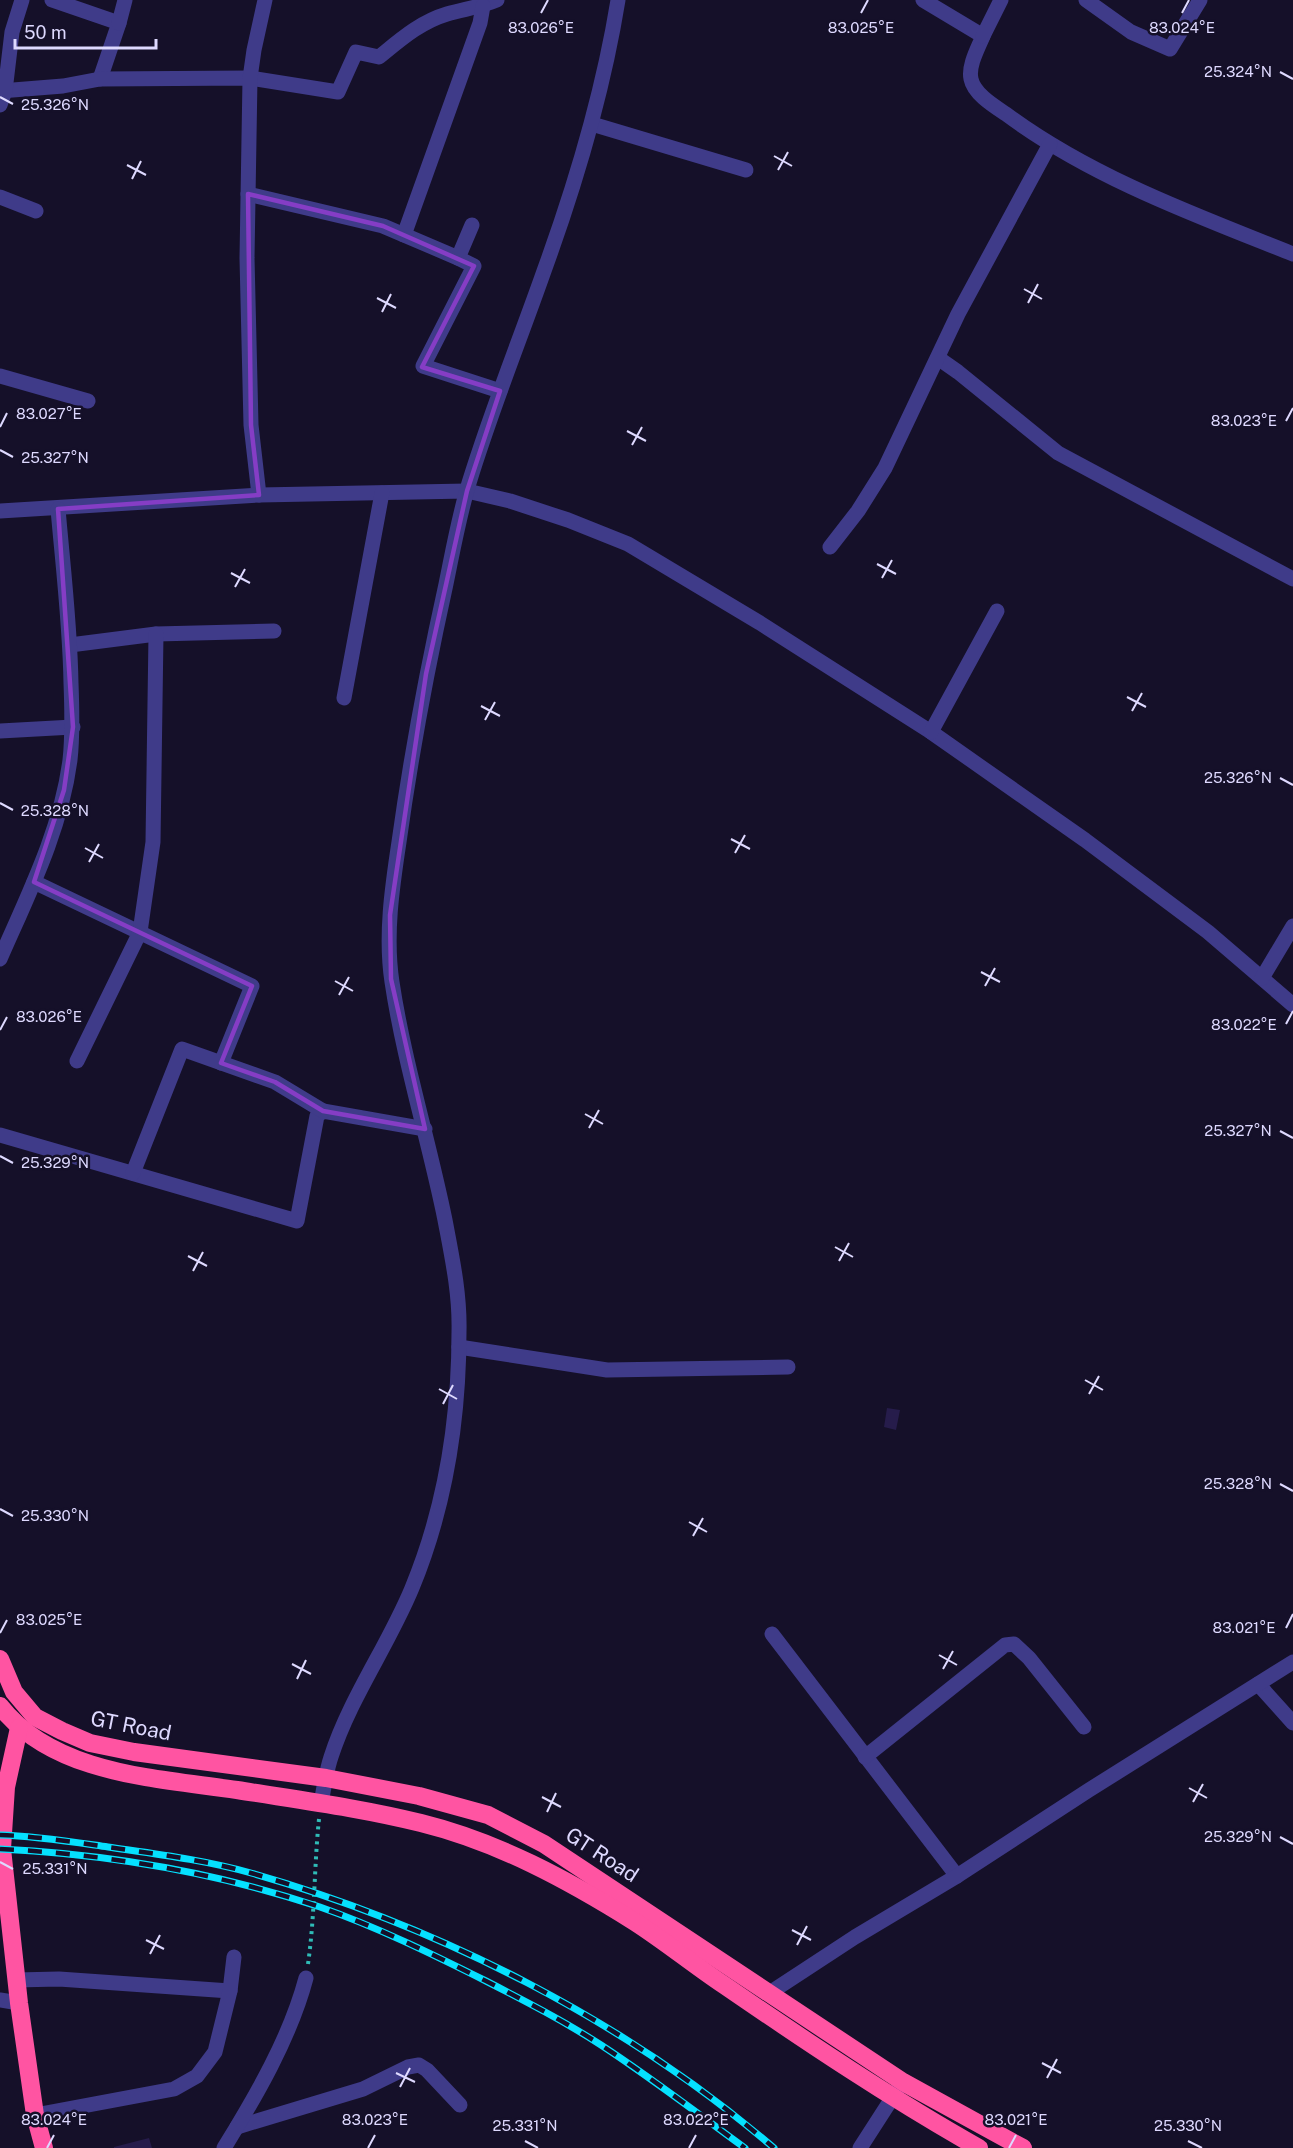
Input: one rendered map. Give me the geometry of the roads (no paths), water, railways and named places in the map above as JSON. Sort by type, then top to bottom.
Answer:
[{"type":"highway","name":"GT Road","points":[[0,1659],[14,1692],[35,1717],[90,1743],[134,1752],[326,1778],[419,1796],[488,1815],[553,1850],[768,1994],[979,2148]]},
{"type":"highway","name":"GT Road","points":[[0,1706],[19,1728],[41,1742],[69,1756],[109,1770],[321,1803],[422,1823],[477,1840],[530,1862],[635,1922],[726,1986],[898,2089],[1023,2148]]},
{"type":"highway","points":[[19,1728],[6,1759],[2,1849],[18,2003],[35,2115],[44,2148]]},
{"type":"street","points":[[22,0],[12,32],[2,96],[100,79],[250,78],[338,92],[356,52],[379,57],[416,28],[446,14],[490,3]]},
{"type":"street","points":[[52,0],[119,23]]},
{"type":"street","points":[[100,79],[125,0]]},
{"type":"street","points":[[259,495],[251,425],[247,258],[250,78],[265,0]]},
{"type":"street","points":[[321,1803],[328,1763],[339,1736],[398,1618],[425,1553],[438,1509],[455,1416],[459,1347],[452,1253],[391,979],[389,946],[390,915],[399,838],[424,684],[466,491],[552,250],[592,124],[618,0]]},
{"type":"street","points":[[923,0],[983,36]]},
{"type":"street","points":[[1001,0],[983,36],[972,68],[971,79],[976,91],[1023,127],[1050,144],[1116,179],[1201,217],[1293,254]]},
{"type":"street","points":[[1086,0],[1131,32],[1170,49],[1200,0]]},
{"type":"street","points":[[404,235],[480,22],[490,3]]},
{"type":"street","points":[[592,124],[746,170]]},
{"type":"street","points":[[830,547],[858,511],[885,468],[958,314],[1050,144]]},
{"type":"street","points":[[248,194],[383,226],[474,266],[423,366],[500,391]]},
{"type":"street","points":[[0,197],[36,211]]},
{"type":"street","points":[[458,258],[472,225]]},
{"type":"street","points":[[938,358],[1058,453],[1293,579]]},
{"type":"street","points":[[0,376],[88,401]]},
{"type":"street","points":[[0,512],[259,495],[466,491],[510,501],[568,520],[628,544],[760,623],[931,732],[1085,840],[1208,932],[1293,1005]]},
{"type":"street","points":[[344,698],[382,493]]},
{"type":"street","points":[[0,959],[34,882],[54,827],[70,761],[73,727],[70,645],[58,509]]},
{"type":"street","points":[[931,732],[997,611]]},
{"type":"street","points":[[70,645],[156,634],[274,631]]},
{"type":"street","points":[[77,1061],[140,932],[153,842],[156,634]]},
{"type":"street","points":[[0,731],[73,727]]},
{"type":"street","points":[[34,882],[252,986],[220,1063]]},
{"type":"street","points":[[1262,978],[1293,926]]},
{"type":"street","points":[[133,1173],[182,1049],[275,1082],[323,1111],[425,1129]]},
{"type":"street","points":[[0,1135],[297,1221],[318,1116],[323,1111]]},
{"type":"street","points":[[459,1347],[606,1370],[788,1367]]},
{"type":"street","points":[[772,1634],[957,1876]]},
{"type":"street","points":[[865,1757],[1005,1645],[1014,1644],[1025,1653],[1084,1727]]},
{"type":"street","points":[[768,1994],[1293,1662]]},
{"type":"street","points":[[1258,1684],[1293,1723]]},
{"type":"street","points":[[35,2115],[174,2089],[197,2076],[215,2052],[230,1991],[234,1957]]},
{"type":"street","points":[[224,2148],[275,2056],[306,1978]]},
{"type":"street","points":[[16,1980],[59,1979],[230,1991]]},
{"type":"street","points":[[0,2000],[18,2003]]},
{"type":"street","points":[[237,2127],[363,2089],[408,2067],[419,2065],[428,2070],[460,2105]]},
{"type":"street","points":[[860,2148],[898,2089]]},
{"type":"railway","points":[[0,1835],[68,1841],[216,1864],[321,1895],[391,1920],[460,1950],[593,2019],[656,2059],[717,2102],[774,2148]]},
{"type":"railway","points":[[0,1849],[81,1855],[202,1875],[281,1895],[362,1923],[466,1971],[573,2028],[637,2070],[745,2148]]}]
